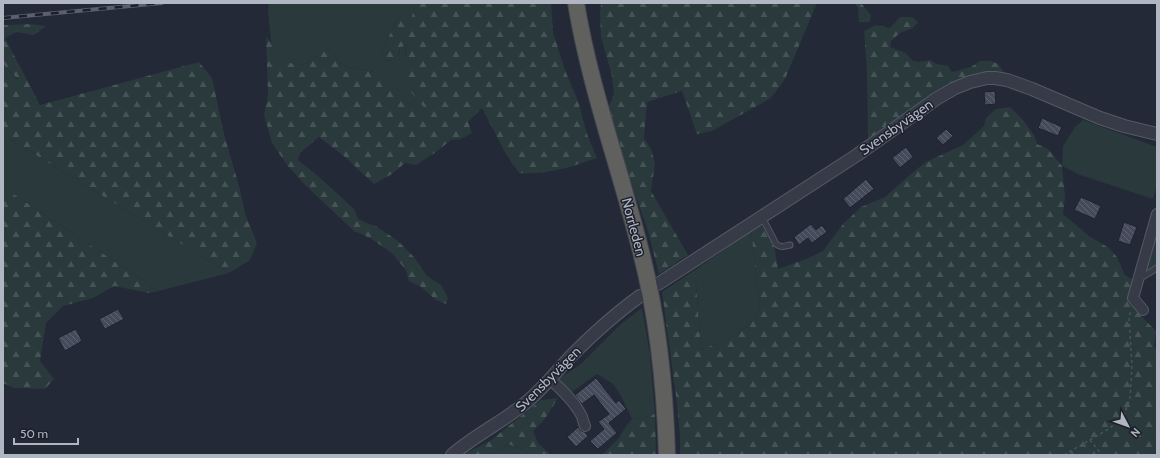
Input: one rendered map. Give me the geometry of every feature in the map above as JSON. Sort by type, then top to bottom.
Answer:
[{"type":"highway","name":"Norrleden","points":[[577,7],[596,95],[630,211],[649,286],[661,359],[665,396],[667,455]]},
{"type":"street","name":"Svensbyvägen","points":[[658,284],[857,155],[936,99],[962,84],[982,78],[1007,80],[1100,118],[1124,126],[1157,134]]},
{"type":"street","points":[[1143,310],[1133,298],[1157,214]]},
{"type":"street","name":"Svensbyvägen","points":[[452,455],[515,412],[535,395],[590,337],[640,296]]},
{"type":"street","points":[[550,379],[577,407],[585,426]]},
{"type":"lane","points":[[762,217],[776,244],[784,247],[790,245]]},
{"type":"lane","points":[[1139,274],[1144,276],[1157,268]]},
{"type":"path","points":[[1064,455],[1107,430],[1123,418],[1130,398],[1132,366],[1129,318],[1133,298]]},
{"type":"path","points":[[1090,440],[1102,455]]},
{"type":"green space","points":[[269,3],[414,3],[412,17],[398,17],[382,51],[383,59],[389,61],[399,55],[400,48],[407,44],[405,53],[422,103],[432,119],[431,129],[388,78],[374,72],[347,67],[337,60],[328,48],[320,55],[301,66],[291,63],[284,63],[277,60],[271,42],[268,10]]},
{"type":"green space","points":[[414,3],[551,3],[553,32],[565,70],[578,101],[587,134],[597,158],[549,172],[519,173],[506,154],[482,108],[468,122],[472,133],[461,139],[451,140],[416,165],[405,163],[392,174],[374,184],[345,157],[319,137],[300,153],[298,160],[354,209],[358,219],[376,226],[398,241],[414,257],[427,276],[441,285],[448,298],[446,304],[436,300],[421,287],[409,281],[406,270],[392,253],[370,238],[354,231],[306,186],[287,165],[272,143],[264,115],[268,94],[266,37],[271,42],[277,60],[284,63],[291,63],[301,66],[320,55],[328,48],[337,60],[347,67],[374,72],[388,78],[431,128],[431,120],[429,115],[412,93],[406,80],[405,64],[407,44],[400,48],[395,60],[390,61],[383,59],[382,51],[398,17],[412,17]]},
{"type":"green space","points":[[601,3],[817,3],[785,79],[771,98],[712,131],[697,134],[682,91],[647,102],[644,138],[651,149],[655,163],[651,191],[688,255],[659,274],[648,231],[616,139],[608,108],[614,94],[612,76],[601,37]]},
{"type":"green space","points":[[854,3],[861,3],[871,15],[870,22],[859,22],[858,8]]},
{"type":"green space","points":[[900,17],[912,17],[918,22],[913,28],[900,33],[891,41],[890,47],[906,53],[912,60],[919,62],[930,60],[937,64],[948,66],[952,72],[971,67],[980,61],[991,61],[998,64],[1007,76],[988,75],[868,140],[867,71],[864,31],[876,25],[890,28]]},
{"type":"green space","points":[[31,24],[46,26],[34,35],[16,32],[5,38],[40,105],[199,62],[212,78],[224,134],[246,216],[257,243],[250,260],[229,273],[3,135],[3,83],[18,79],[6,68],[3,63],[3,25]]},
{"type":"green space","points":[[3,63],[6,68],[18,80],[3,83]]},
{"type":"green space","points":[[1010,107],[1023,120],[1034,135],[1037,144],[1048,149],[1062,166],[1065,197],[1063,214],[1089,236],[1109,248],[1117,257],[1125,275],[1142,285],[1136,311],[1156,331],[1154,347],[1157,350],[1157,455],[680,455],[680,436],[676,396],[662,292],[695,270],[701,349],[723,342],[750,325],[760,308],[751,231],[759,226],[769,228],[778,269],[823,251],[843,224],[861,207],[885,197],[926,162],[963,145],[984,126],[986,118],[996,109]]},
{"type":"green space","points":[[1083,120],[1157,147],[1157,186],[1153,199],[1080,175],[1062,166],[1063,146],[1075,127]]},
{"type":"green space","points":[[3,135],[229,273],[159,291],[3,187]]},
{"type":"green space","points":[[3,187],[159,291],[149,293],[114,286],[93,298],[63,306],[46,323],[40,361],[54,379],[45,389],[14,388],[3,383]]},
{"type":"green space","points":[[751,231],[760,308],[750,325],[723,342],[701,349],[695,270]]},
{"type":"green space","points":[[1157,231],[1157,265],[1147,271],[1144,270]]},
{"type":"green space","points":[[642,308],[650,354],[655,414],[644,418],[632,419],[620,394],[613,384],[597,374],[572,392],[559,379],[582,363],[622,323]]},
{"type":"green space","points":[[558,398],[545,419],[533,431],[538,443],[551,455],[530,455],[521,449],[508,444],[489,455],[464,454],[490,441],[541,400]]},
{"type":"green space","points":[[655,414],[656,455],[602,455],[619,438],[632,419],[644,418]]},
{"type":"green space","points":[[508,444],[521,449],[530,455],[489,455]]},
{"type":"building","points":[[995,91],[996,104],[985,105],[984,92]]},
{"type":"building","points":[[1042,118],[1062,127],[1058,136],[1038,128]]},
{"type":"building","points":[[946,129],[953,136],[943,145],[936,138]]},
{"type":"building","points":[[906,147],[913,157],[900,168],[892,158]]},
{"type":"building","points":[[866,179],[874,189],[850,208],[843,199]]},
{"type":"building","points":[[1081,197],[1101,206],[1095,219],[1074,210]]},
{"type":"building","points":[[1124,222],[1137,227],[1130,245],[1118,241]]},
{"type":"building","points":[[811,224],[816,230],[822,225],[827,232],[812,243],[808,238],[799,245],[794,237]]},
{"type":"building","points":[[118,309],[124,319],[105,329],[99,319]]},
{"type":"building","points":[[76,329],[82,341],[65,351],[58,338]]},
{"type":"building","points":[[596,378],[616,403],[619,400],[626,409],[609,423],[617,433],[598,449],[590,441],[604,429],[598,422],[609,414],[594,395],[582,404],[575,395]]},
{"type":"building","points":[[578,427],[588,436],[576,447],[567,437]]},
{"type":"railway","points":[[3,18],[162,3]]}]
